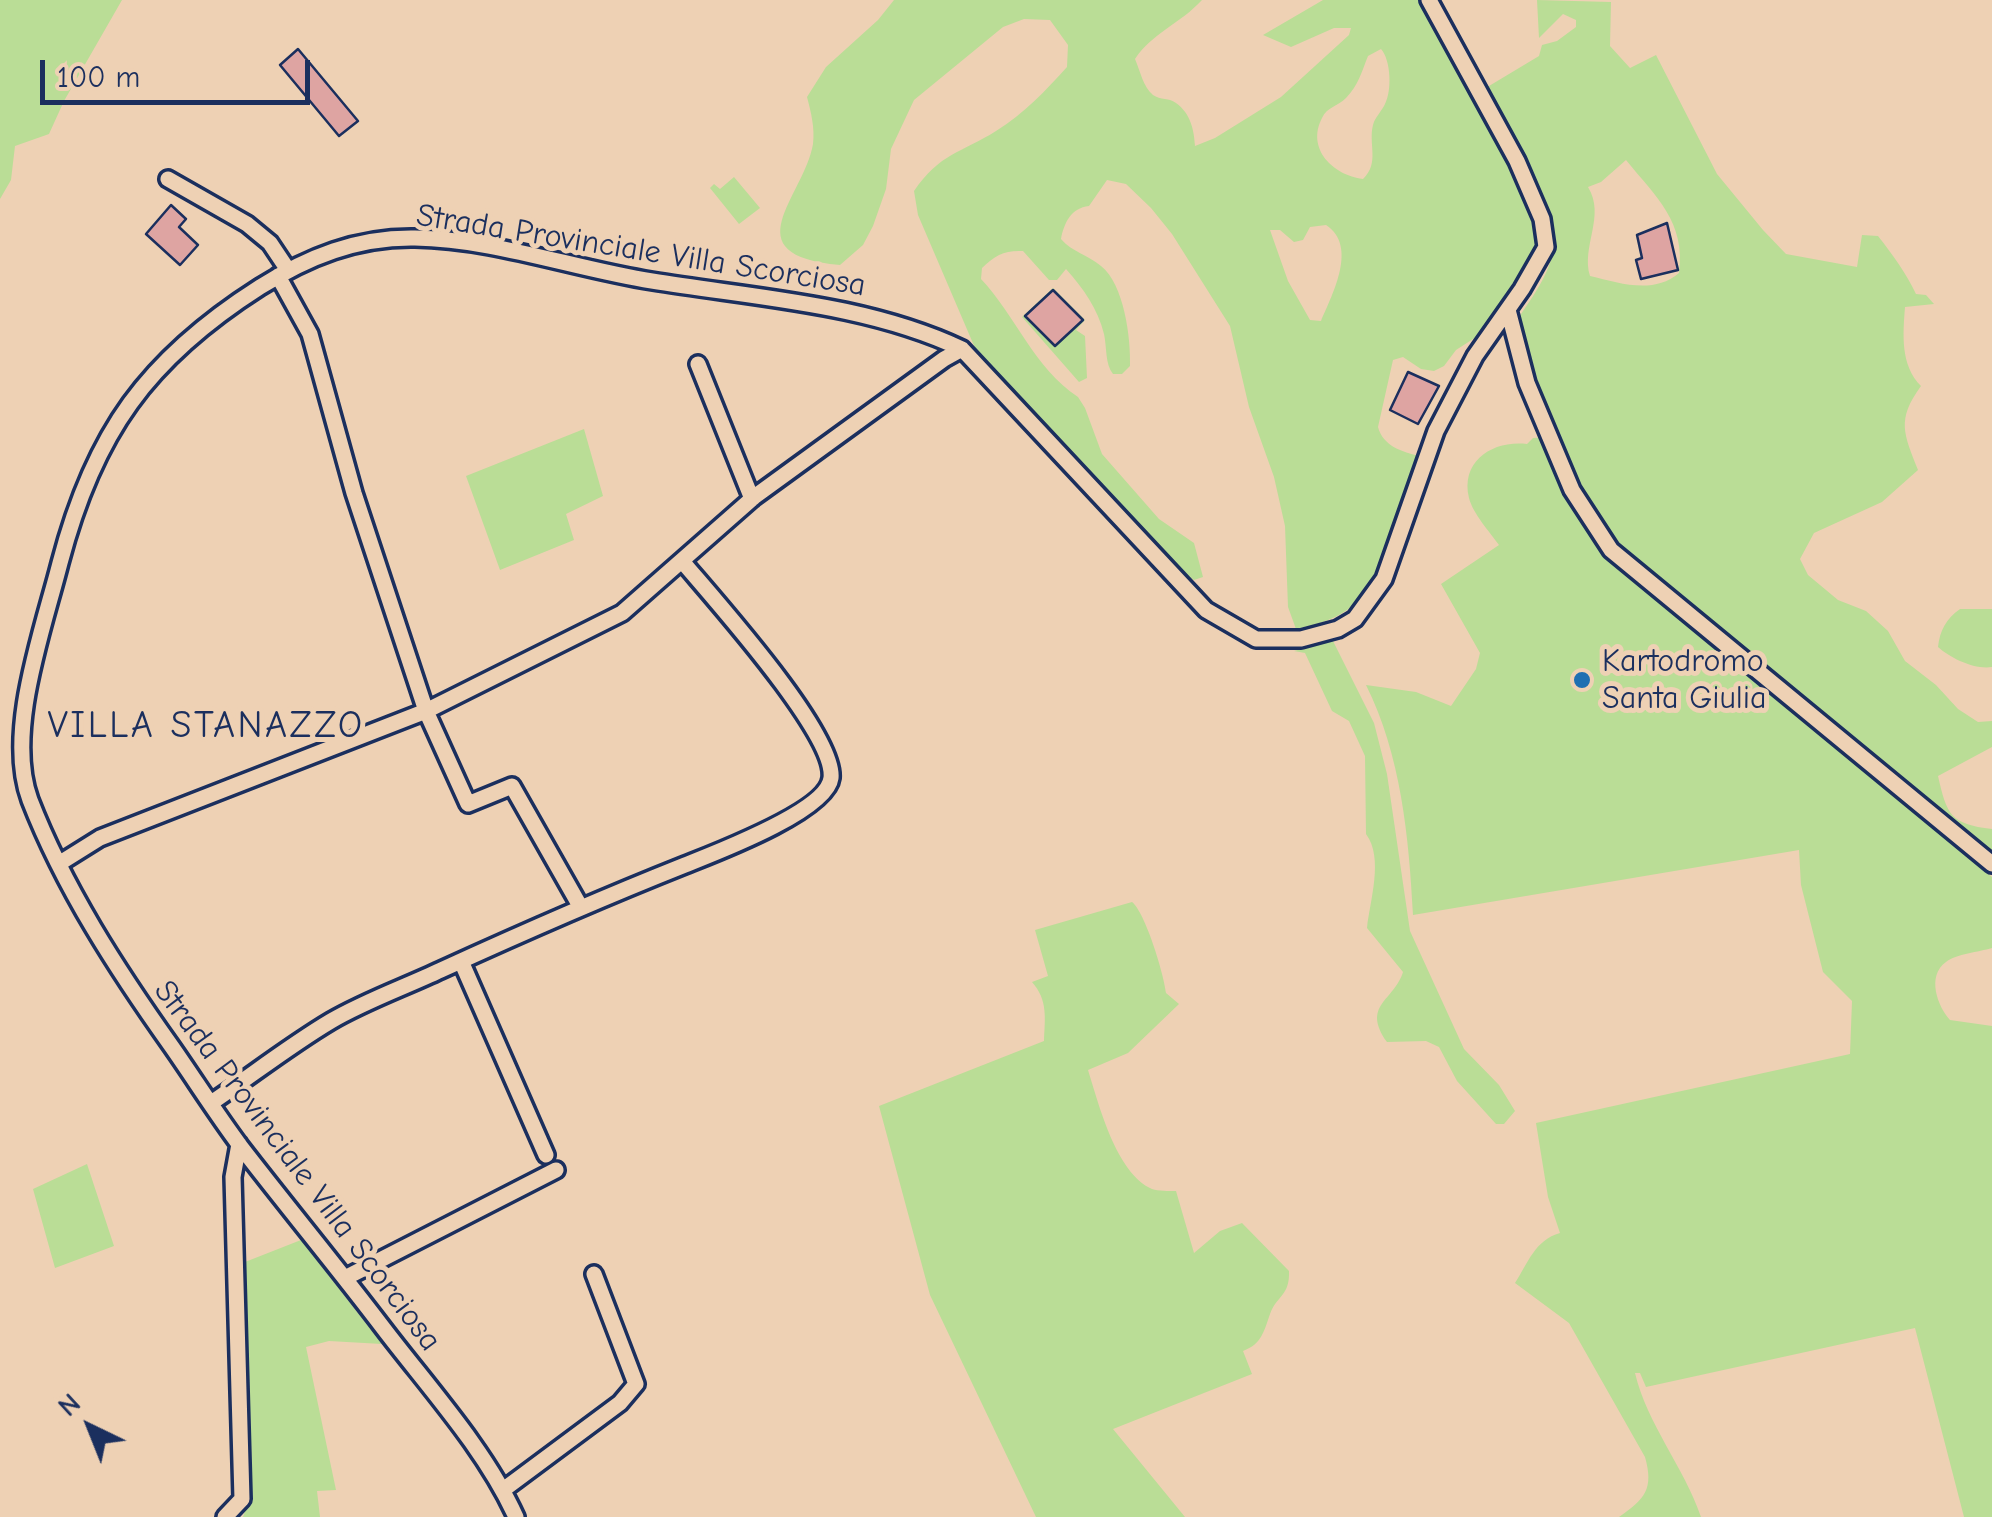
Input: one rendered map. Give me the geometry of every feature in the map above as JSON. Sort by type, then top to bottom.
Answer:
[{"type":"street","points":[[1429,0],[1517,161],[1542,220],[1546,246],[1508,310],[1527,383],[1572,490],[1611,550],[1992,864]]},
{"type":"street","points":[[168,179],[247,224],[270,243],[310,334],[354,493],[426,712],[468,804],[512,786],[580,906]]},
{"type":"street","name":"Strada Provinciale Villa Scorciosa","points":[[516,1517],[503,1490],[239,1144],[122,975],[60,863],[28,795],[22,733],[35,658],[72,520],[91,470],[116,423],[151,375],[216,315],[283,273],[328,252],[373,239],[460,242],[632,278],[873,317],[922,330],[962,349],[1206,610],[1256,639],[1301,639],[1338,629],[1355,619],[1384,580],[1436,431],[1475,356],[1508,310]]},
{"type":"street","points":[[60,863],[100,838],[426,712],[622,614],[752,499],[962,349]]},
{"type":"street","points":[[698,364],[752,499]]},
{"type":"street","points":[[211,1103],[332,1020],[580,906],[732,846],[805,808],[825,792],[831,779],[830,766],[816,732],[682,561]]},
{"type":"street","points":[[462,961],[546,1156]]},
{"type":"street","points":[[225,1517],[242,1499],[233,1177],[239,1144]]},
{"type":"street","points":[[345,1278],[556,1170]]},
{"type":"street","points":[[503,1490],[620,1403],[636,1384],[594,1274]]},
{"type":"green space","points":[[0,0],[122,0],[49,134],[15,146],[11,180],[0,199]]},
{"type":"green space","points":[[894,0],[1202,0],[1135,59],[1150,92],[1174,101],[1185,112],[1193,128],[1195,146],[1281,97],[1349,35],[1351,28],[1334,28],[1291,47],[1263,35],[1323,0],[1420,0],[1532,205],[1540,233],[1515,288],[1484,332],[1456,350],[1444,366],[1434,371],[1421,369],[1403,357],[1393,360],[1378,427],[1389,443],[1420,456],[1383,561],[1347,610],[1329,620],[1296,629],[1288,607],[1285,526],[1274,477],[1249,407],[1230,326],[1172,234],[1126,184],[1107,180],[1089,206],[1069,217],[1061,239],[1101,266],[1121,298],[1130,366],[1122,374],[1110,370],[1098,316],[1066,269],[1057,280],[1049,280],[1023,251],[1011,251],[987,263],[981,279],[1049,372],[1078,397],[1102,454],[1159,519],[1194,543],[1203,577],[1194,580],[1183,572],[975,348],[918,215],[914,191],[942,161],[1016,117],[1067,67],[1068,45],[1050,20],[1024,19],[1003,27],[914,100],[891,149],[886,189],[863,245],[840,265],[807,259],[788,249],[781,236],[782,221],[813,144],[807,97],[826,67],[878,20]],"holes":[[[1381,49],[1389,68],[1389,91],[1373,125],[1368,173],[1363,179],[1352,177],[1325,159],[1317,140],[1318,129],[1324,114],[1354,88],[1368,56]],[[1326,225],[1340,245],[1340,270],[1321,321],[1310,320],[1288,281],[1270,230],[1280,230],[1294,242],[1303,240],[1310,227]]]},
{"type":"green space","points":[[1537,0],[1611,2],[1610,46],[1630,68],[1656,55],[1717,174],[1786,254],[1857,267],[1862,235],[1878,236],[1916,294],[1926,295],[1934,304],[1905,307],[1906,359],[1921,386],[1905,418],[1918,470],[1882,502],[1814,533],[1800,559],[1808,575],[1838,600],[1866,611],[1888,631],[1905,661],[1936,685],[1958,709],[1978,722],[1992,721],[1992,747],[1938,776],[1944,800],[1953,815],[1967,824],[1992,829],[1992,859],[1614,552],[1574,488],[1514,325],[1546,274],[1553,251],[1550,225],[1484,89],[1539,56],[1542,45],[1557,41],[1576,27],[1576,20],[1563,14],[1539,38]],"holes":[[[1626,160],[1666,211],[1678,239],[1679,273],[1658,284],[1624,284],[1590,276],[1588,254],[1595,209],[1588,187],[1601,182]]]},
{"type":"green space","points":[[734,177],[760,208],[739,224],[710,188],[714,184],[720,189]]},
{"type":"green space","points":[[1053,288],[1085,320],[1076,330],[1085,336],[1087,378],[1079,382],[1022,317]]},
{"type":"green space","points":[[584,429],[603,496],[566,514],[574,540],[500,570],[466,476]]},
{"type":"green space","points":[[1546,437],[1608,551],[1992,877],[1992,948],[1950,959],[1940,968],[1935,983],[1938,1000],[1950,1020],[1992,1026],[1992,1517],[1964,1517],[1915,1328],[1646,1387],[1640,1373],[1635,1373],[1648,1410],[1701,1517],[1619,1517],[1645,1492],[1645,1457],[1569,1323],[1515,1283],[1538,1247],[1560,1233],[1548,1197],[1536,1123],[1850,1054],[1852,1001],[1823,972],[1801,885],[1799,850],[1413,915],[1406,826],[1395,768],[1366,685],[1416,692],[1451,706],[1476,669],[1480,653],[1441,584],[1499,545],[1471,504],[1470,473],[1482,455],[1492,449]]},
{"type":"green space","points":[[1960,609],[1992,609],[1992,667],[1963,662],[1938,647],[1944,625]]},
{"type":"green space","points":[[1333,641],[1374,723],[1387,774],[1410,931],[1464,1049],[1499,1085],[1515,1111],[1504,1124],[1496,1124],[1457,1081],[1439,1047],[1426,1041],[1387,1042],[1380,1030],[1378,1011],[1403,972],[1367,928],[1375,867],[1366,834],[1365,756],[1349,721],[1332,711],[1305,653],[1294,651]]},
{"type":"green space","points":[[1132,902],[1148,930],[1166,993],[1179,1004],[1128,1053],[1088,1070],[1111,1137],[1139,1181],[1152,1189],[1176,1191],[1194,1253],[1220,1231],[1242,1223],[1289,1271],[1289,1279],[1261,1336],[1243,1351],[1252,1374],[1113,1429],[1185,1517],[1036,1517],[930,1295],[879,1106],[1044,1041],[1043,1003],[1032,982],[1048,976],[1035,930]]},
{"type":"green space","points":[[87,1164],[114,1246],[55,1268],[33,1189]]},
{"type":"green space","points":[[301,1240],[382,1344],[329,1341],[306,1347],[336,1490],[317,1491],[320,1517],[243,1517],[251,1493],[252,1472],[245,1262]]},
{"type":"building","points":[[298,49],[358,121],[339,136],[280,65]]},
{"type":"building","points":[[171,205],[186,219],[179,227],[198,245],[180,265],[146,234]]},
{"type":"building","points":[[1667,223],[1678,270],[1641,279],[1636,260],[1642,258],[1637,235]]},
{"type":"building","points":[[1053,290],[1083,320],[1055,346],[1025,316]]},
{"type":"building","points":[[1408,372],[1439,386],[1418,424],[1390,410]]},
{"type":"place","name":"Kartodromo Santa Giulia","points":[[1582,680]]},
{"type":"district","name":"VILLA STANAZZO","points":[[206,726]]}]
